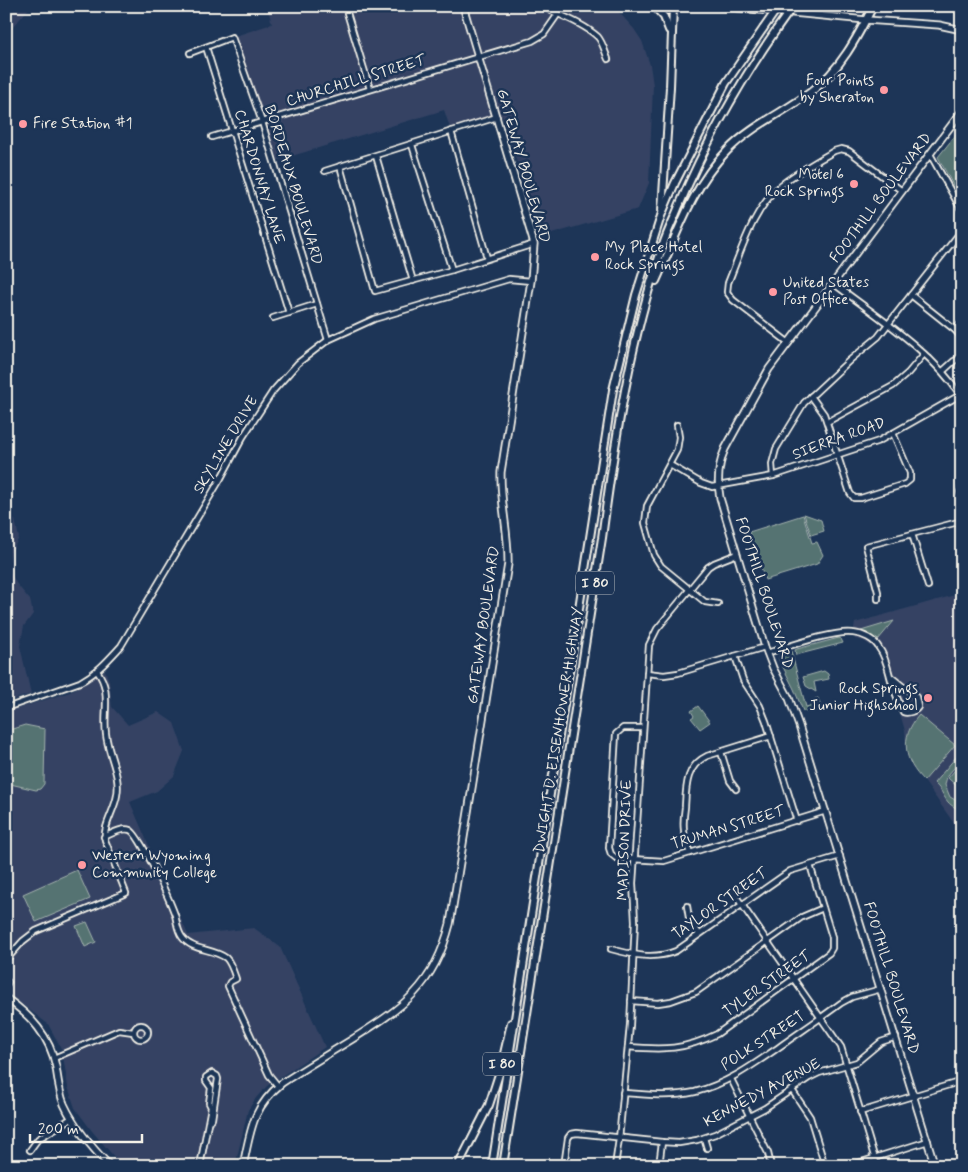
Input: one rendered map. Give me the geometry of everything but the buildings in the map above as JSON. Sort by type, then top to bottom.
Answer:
[{"type":"highway","points":[[654,6],[664,17],[671,36]]},
{"type":"highway","points":[[661,216],[670,87],[673,6]]},
{"type":"highway","name":"DWIGHT D. EISENHOWER HIGHWAY","points":[[492,1166],[613,390],[636,295],[661,216],[675,183],[726,83],[779,6]]},
{"type":"highway","name":"DWIGHT D. EISENHOWER HIGHWAY","points":[[503,1166],[602,538],[616,437],[633,348],[663,244],[689,182],[716,127],[752,64],[793,6]]},
{"type":"highway","points":[[646,302],[692,200],[707,175],[726,152],[747,132],[811,92],[825,79],[839,64],[873,6]]},
{"type":"highway","name":"I 80","points":[[458,1166],[489,1105],[500,1071],[526,956]]},
{"type":"main road","name":"GATEWAY BOULEVARD","points":[[243,1166],[257,1110],[270,1092],[382,1020],[408,1001],[428,978],[436,965],[447,939],[452,915],[508,564],[508,536],[501,497],[501,472],[531,281],[534,244],[463,6]]},
{"type":"main road","points":[[719,6],[939,25],[962,30]]},
{"type":"main road","name":"FOOTHILL BOULEVARD","points":[[935,1166],[799,726],[789,698],[766,650],[720,498],[718,470],[725,448],[769,370],[962,111]]},
{"type":"main road","points":[[6,998],[36,1024],[48,1043],[54,1058],[59,1090],[72,1118],[92,1146],[110,1166]]},
{"type":"street","points":[[345,6],[370,89]]},
{"type":"street","points":[[541,6],[578,24],[598,37],[608,59]]},
{"type":"street","name":"CHURCHILL STREET","points":[[212,137],[532,41],[548,29],[558,14]]},
{"type":"street","name":"BORDEAUX BOULEVARD","points":[[206,48],[232,37],[262,122],[328,340]]},
{"type":"street","points":[[190,53],[206,48]]},
{"type":"street","name":"CHARDONNAY LANE","points":[[206,48],[289,313]]},
{"type":"street","points":[[325,171],[497,118]]},
{"type":"street","points":[[451,131],[487,258]]},
{"type":"street","points":[[412,145],[452,270]]},
{"type":"street","points":[[789,343],[733,300],[727,292],[728,283],[756,216],[763,205],[772,194],[791,178],[834,151],[841,150],[849,151],[902,191]]},
{"type":"street","points":[[930,154],[962,211]]},
{"type":"street","points":[[376,156],[413,281]]},
{"type":"street","points":[[340,166],[375,291],[452,270],[534,244]]},
{"type":"street","points":[[774,476],[772,464],[776,449],[798,411],[811,396],[850,360],[872,344],[962,230]]},
{"type":"street","name":"SKYLINE DRIVE","points":[[6,708],[69,686],[90,676],[109,660],[120,646],[221,478],[243,437],[265,404],[298,363],[328,340],[374,319],[410,307],[509,280],[531,281]]},
{"type":"street","points":[[834,283],[924,354],[943,371],[961,396]]},
{"type":"street","points":[[911,295],[955,330],[962,338]]},
{"type":"street","points":[[273,318],[317,304]]},
{"type":"street","points":[[955,330],[962,322]]},
{"type":"street","points":[[827,422],[893,386],[908,373],[924,354]]},
{"type":"street","points":[[943,371],[954,361],[962,357]]},
{"type":"street","points":[[811,396],[822,409],[850,493],[854,498],[861,498],[905,484],[910,480],[911,476],[893,433]]},
{"type":"street","name":"SIERRA ROAD","points":[[718,486],[774,476],[868,445],[961,396]]},
{"type":"street","points":[[677,424],[678,443],[670,465],[647,506],[645,523],[657,560],[667,572],[704,602],[718,604]]},
{"type":"street","points":[[670,465],[701,483],[712,487],[718,486]]},
{"type":"street","points":[[962,487],[960,492],[962,498]]},
{"type":"street","points":[[878,599],[878,592],[866,546],[962,520]]},
{"type":"street","points":[[912,534],[928,586]]},
{"type":"street","name":"MADISON DRIVE","points":[[614,1166],[619,1138],[628,1048],[636,922],[633,894],[649,645],[653,634],[708,567],[714,562],[737,554]]},
{"type":"street","points":[[647,673],[678,673],[735,656],[852,632],[868,638],[879,647],[903,712],[907,713],[917,710],[916,697],[890,676]]},
{"type":"street","points":[[735,656],[743,680],[763,713],[797,820]]},
{"type":"street","points":[[6,960],[23,941],[36,931],[126,893],[104,837],[116,803],[118,782],[106,733],[106,685],[97,671]]},
{"type":"street","name":"TRUMAN STREET","points":[[643,728],[623,728],[616,734],[609,851],[616,858],[664,861],[826,811]]},
{"type":"street","points":[[690,853],[684,830],[687,778],[693,768],[702,759],[771,736]]},
{"type":"street","points":[[721,752],[730,781],[736,789]]},
{"type":"street","points":[[104,837],[122,830],[130,830],[134,833],[175,915],[178,931],[183,939],[193,946],[227,959],[236,979],[230,982],[228,986],[269,1076],[278,1086]]},
{"type":"street","name":"TAYLOR STREET","points":[[611,949],[634,955],[656,956],[676,950],[790,871],[840,856]]},
{"type":"street","name":"TYLER STREET","points":[[628,1048],[673,1049],[701,1042],[717,1034],[824,958],[832,948],[832,936],[810,865]]},
{"type":"street","points":[[733,892],[841,1048],[876,1166]]},
{"type":"street","points":[[687,906],[689,918],[699,934]]},
{"type":"street","points":[[631,1001],[658,1003],[683,998],[696,992],[802,917],[823,908]]},
{"type":"street","points":[[6,980],[8,982],[6,985]]},
{"type":"street","name":"POLK STREET","points":[[623,1093],[654,1096],[677,1095],[696,1092],[731,1079],[852,997],[881,989]]},
{"type":"street","points":[[54,1058],[118,1030],[133,1032]]},
{"type":"street","name":"KENNEDY AVENUE","points":[[564,1166],[568,1138],[571,1134],[679,1143],[704,1138],[765,1108],[819,1073],[857,1062],[874,1046],[896,1037]]},
{"type":"street","points":[[200,1166],[209,1122],[211,1088],[206,1081],[206,1077],[212,1073],[218,1079],[212,1119],[209,1122]]},
{"type":"street","points":[[731,1079],[768,1153],[771,1166]]},
{"type":"street","points":[[860,1112],[962,1081]]},
{"type":"street","points":[[792,1090],[810,1117],[825,1166]]},
{"type":"street","points":[[30,1150],[38,1139],[72,1118]]},
{"type":"street","points":[[704,1138],[707,1148]]},
{"type":"street","points":[[849,1166],[928,1141]]},
{"type":"street","points":[[659,1166],[662,1142]]},
{"type":"shaded area","points":[[6,6],[31,6],[6,35]]},
{"type":"shaded area","points":[[267,6],[617,6],[616,9],[642,41],[650,65],[653,85],[649,183],[638,209],[541,237],[502,116],[451,131],[444,110],[272,162],[232,37],[272,24]]},
{"type":"shaded area","points":[[6,515],[15,520],[19,538],[11,552],[9,570],[16,583],[30,600],[33,614],[24,626],[20,646],[31,694],[6,702]]},
{"type":"shaded area","name":"Rock Springs Junior Highschool","points":[[962,593],[962,828],[958,829],[912,767],[907,755],[905,731],[900,713],[878,653],[864,641],[855,639],[854,628],[855,623]]},
{"type":"shaded area","name":"Western Wyoming Community College","points":[[105,670],[109,681],[112,707],[128,725],[158,712],[174,723],[184,751],[174,776],[157,791],[130,802],[188,935],[254,928],[280,947],[325,1047],[267,1086],[256,1098],[248,1110],[235,1166],[122,1166],[75,1108],[68,1087],[62,1050],[48,1024],[6,992],[6,712],[70,692]]},
{"type":"green space","points":[[962,127],[962,202],[938,157]]},
{"type":"green space","points":[[804,514],[821,520],[824,531],[811,535]]},
{"type":"green space","points":[[803,515],[812,543],[817,542],[823,555],[817,564],[765,580],[749,532]]},
{"type":"green space","points":[[894,621],[878,640],[861,631]]},
{"type":"green space","points":[[839,638],[843,643],[796,655],[795,650],[797,649]]},
{"type":"green space","points":[[791,651],[806,707],[816,704],[815,699],[818,698],[821,708],[807,712],[803,711],[779,659],[780,655]]},
{"type":"green space","points":[[824,671],[828,674],[829,679],[814,682],[816,692],[806,686],[803,677]]},
{"type":"green space","points":[[698,706],[710,722],[700,729],[691,718],[694,716],[691,711]]},
{"type":"green space","points":[[919,715],[955,745],[924,781],[912,765],[906,749],[909,732]]},
{"type":"green space","points":[[25,725],[45,729],[44,784],[40,789],[36,790],[6,783],[6,731]]},
{"type":"green space","points":[[962,750],[962,759],[947,776],[945,785],[950,797],[962,804],[962,810],[951,805],[934,783]]},
{"type":"green space","points":[[962,762],[962,791],[948,778]]},
{"type":"green space","points":[[77,870],[90,899],[36,922],[23,894]]},
{"type":"green space","points":[[87,922],[96,942],[85,947],[76,926]]},
{"type":"place","name":"Four Points by Sheraton","points":[[884,90]]},
{"type":"place","name":"Fire Station #1","points":[[23,124]]},
{"type":"place","name":"Motel 6 Rock Springs","points":[[854,184]]},
{"type":"place","name":"My Place Hotel Rock Springs","points":[[595,257]]},
{"type":"place","name":"United States Post Office","points":[[773,292]]},
{"type":"place","name":"Rock Springs Junior Highschool","points":[[928,698]]},
{"type":"place","name":"Western Wyoming Community College","points":[[82,865]]}]
